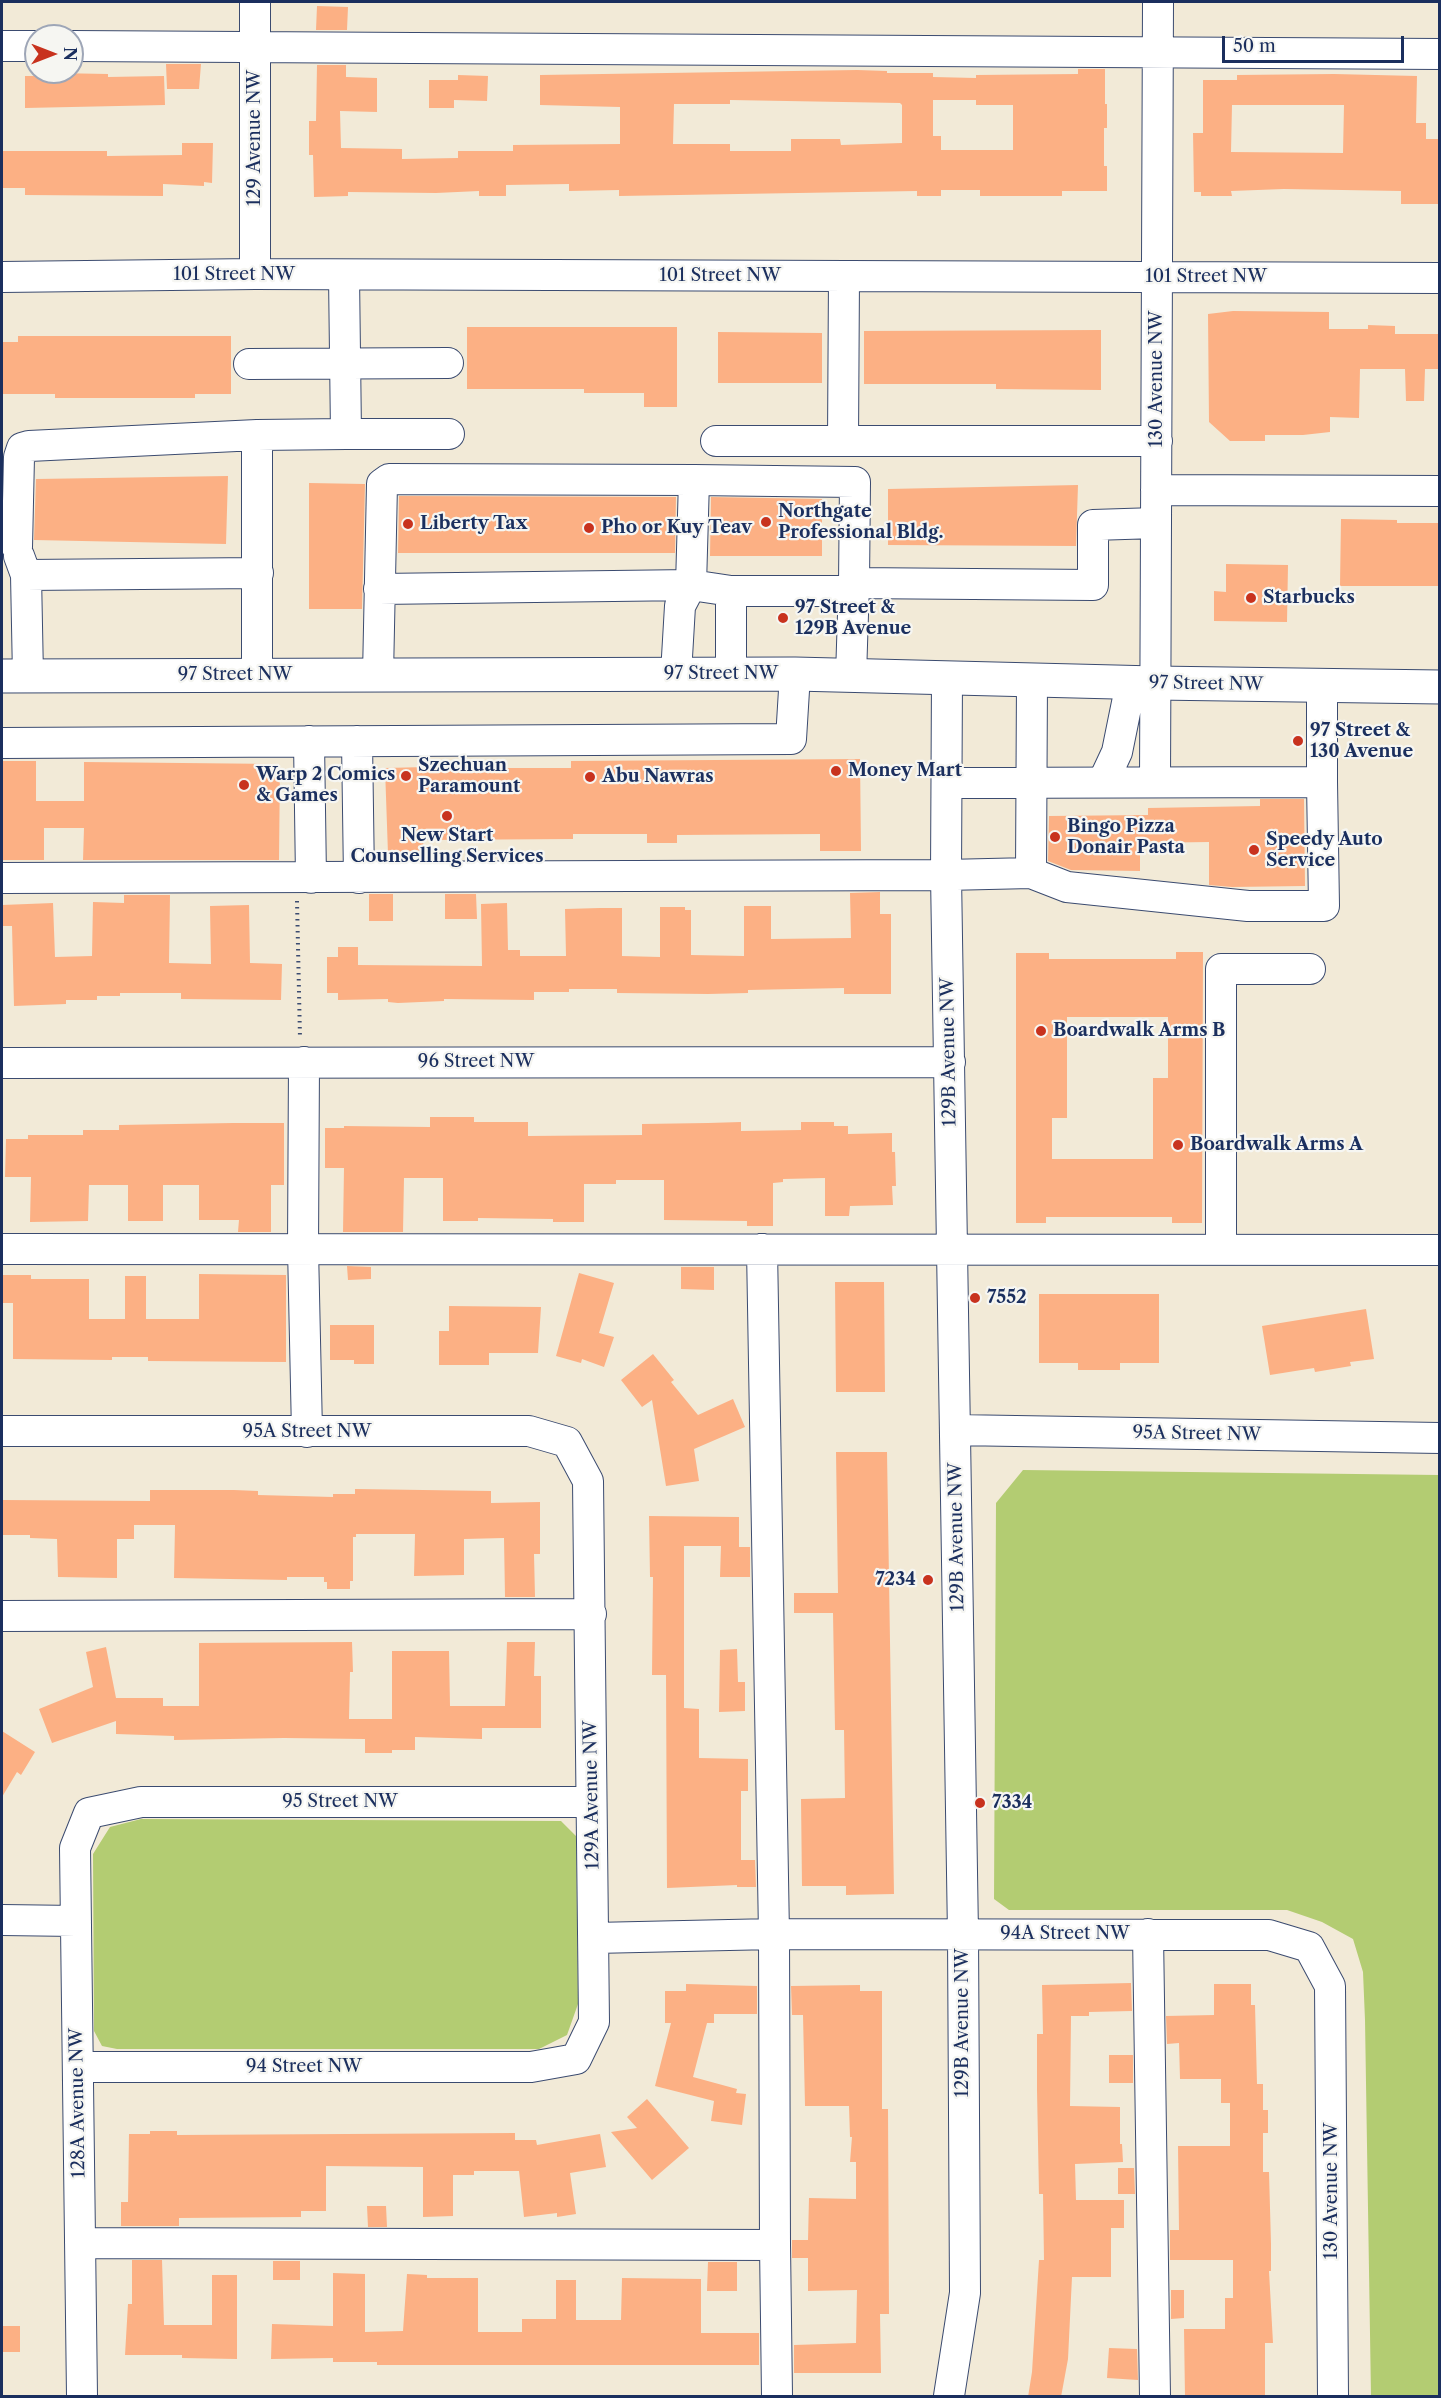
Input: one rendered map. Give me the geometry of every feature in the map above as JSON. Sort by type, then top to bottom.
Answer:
[{"type":"main road","name":"97 Street NW","points":[[15,676],[795,674],[1143,683],[1440,687]]},
{"type":"street","name":"129 Avenue NW","points":[[255,2],[255,274]]},
{"type":"street","name":"130 Avenue NW","points":[[1143,683],[1156,524],[1158,2]]},
{"type":"street","points":[[2,46],[24,46]]},
{"type":"street","points":[[84,46],[1440,54]]},
{"type":"street","name":"101 Street NW","points":[[2,278],[255,274],[1440,278]]},
{"type":"street","points":[[344,275],[346,434]]},
{"type":"street","points":[[843,441],[844,276]]},
{"type":"street","points":[[249,364],[448,363]]},
{"type":"street","points":[[15,676],[26,575],[9,547],[19,457],[22,448],[256,435],[449,434]]},
{"type":"street","points":[[256,435],[257,675]]},
{"type":"street","points":[[716,441],[1157,441]]},
{"type":"street","points":[[378,675],[382,484],[389,479],[855,482],[851,676]]},
{"type":"street","points":[[676,674],[680,606],[692,585],[693,480]]},
{"type":"street","points":[[1156,490],[1440,491]]},
{"type":"street","points":[[379,589],[692,585],[731,591],[854,587],[1093,585],[1093,525],[1156,524]]},
{"type":"street","points":[[26,575],[258,573]]},
{"type":"street","points":[[730,674],[731,591]]},
{"type":"street","points":[[2,743],[790,739],[795,674]]},
{"type":"street","name":"129B Avenue NW","points":[[947,677],[946,875],[963,1934],[965,2293],[949,2397]]},
{"type":"street","points":[[1031,873],[1032,680]]},
{"type":"street","points":[[1143,683],[1155,782]]},
{"type":"street","points":[[1103,782],[1143,683]]},
{"type":"street","points":[[2,878],[1031,873],[1067,887],[1248,906],[1324,906],[1322,686]]},
{"type":"street","points":[[304,878],[309,741]]},
{"type":"street","points":[[357,741],[359,878]]},
{"type":"street","points":[[947,783],[1322,782]]},
{"type":"street","points":[[1221,1250],[1221,969],[1310,969]]},
{"type":"street","points":[[304,1062],[303,1248],[307,1432]]},
{"type":"street","name":"96 Street NW","points":[[2,1063],[950,1062]]},
{"type":"street","points":[[2,1249],[1440,1250]]},
{"type":"street","points":[[762,1250],[774,1934],[777,2397]]},
{"type":"street","name":"95A Street NW","points":[[955,1430],[1440,1438]]},
{"type":"street","name":"95A Street NW","points":[[2,1431],[529,1431],[567,1442],[588,1481]]},
{"type":"street","name":"129A Avenue NW","points":[[531,2067],[576,2059],[594,2022],[588,1481]]},
{"type":"street","points":[[2,1616],[591,1614]]},
{"type":"street","name":"95 Street NW","points":[[89,1813],[141,1802],[591,1802]]},
{"type":"street","name":"128A Avenue NW","points":[[82,2397],[75,1848],[89,1813]]},
{"type":"street","points":[[2,1920],[76,1921]]},
{"type":"street","name":"94A Street NW","points":[[594,1938],[774,1934],[1269,1935],[1309,1947],[1330,1986]]},
{"type":"street","points":[[1148,1934],[1155,2397]]},
{"type":"street","name":"130 Avenue NW","points":[[1330,1986],[1333,2397]]},
{"type":"street","name":"94 Street NW","points":[[78,2067],[531,2067]]},
{"type":"street","points":[[80,2243],[775,2245]]},
{"type":"path","points":[[304,878],[300,1040],[304,1062]]},
{"type":"green space","points":[[1023,1470],[1439,1475],[1439,2396],[1371,2396],[1365,2020],[1363,1972],[1353,1939],[1322,1922],[1287,1910],[1009,1910],[994,1899],[996,1503]]},
{"type":"green space","points":[[141,1819],[561,1821],[576,1836],[578,2004],[567,2035],[539,2049],[117,2049],[102,2046],[94,2031],[93,1854],[110,1827]]},
{"type":"building","points":[[317,6],[348,7],[347,30],[316,30]]},
{"type":"building","points":[[166,64],[201,64],[199,89],[167,89]]},
{"type":"building","points":[[317,65],[346,65],[346,77],[377,78],[377,112],[340,111],[341,148],[402,149],[402,159],[458,158],[458,151],[513,151],[513,145],[620,144],[620,107],[540,105],[540,75],[857,70],[887,71],[887,73],[933,73],[933,77],[976,78],[976,75],[1078,74],[1078,69],[1105,69],[1107,128],[1104,128],[1104,166],[1107,166],[1107,191],[1062,191],[1062,196],[980,196],[980,190],[941,190],[941,196],[917,196],[917,191],[619,196],[619,190],[569,191],[569,184],[506,185],[506,196],[479,196],[479,191],[348,192],[348,196],[314,197],[313,155],[309,155],[309,121],[316,121]],"holes":[[[730,100],[900,103],[902,105],[902,143],[841,145],[840,139],[791,139],[791,151],[730,151],[730,144],[673,144],[674,104],[730,104]],[[933,100],[976,100],[976,105],[1013,105],[1013,150],[941,150],[941,136],[933,136]]]},
{"type":"building","points":[[84,74],[108,74],[108,77],[164,76],[165,105],[25,108],[25,84],[84,84]]},
{"type":"building","points":[[458,75],[488,76],[487,101],[454,100],[454,108],[429,108],[429,80],[458,80]]},
{"type":"building","points":[[1237,75],[1417,76],[1416,123],[1426,123],[1426,139],[1439,139],[1439,204],[1401,204],[1401,191],[1284,189],[1231,191],[1232,196],[1201,196],[1201,192],[1194,192],[1193,133],[1203,133],[1203,80],[1237,80]],"holes":[[[1232,105],[1344,105],[1343,153],[1231,152]]]},
{"type":"building","points":[[182,143],[213,143],[212,183],[204,182],[204,186],[163,184],[163,196],[25,195],[25,188],[2,188],[2,151],[107,151],[107,156],[182,155]]},
{"type":"building","points":[[1233,311],[1329,312],[1329,329],[1368,329],[1368,325],[1395,326],[1395,334],[1440,334],[1440,369],[1425,369],[1424,401],[1406,401],[1405,369],[1360,369],[1359,418],[1330,417],[1330,432],[1265,435],[1265,441],[1230,441],[1209,422],[1208,314]]},
{"type":"building","points":[[467,327],[677,327],[677,407],[644,407],[644,393],[584,393],[584,389],[467,389]]},
{"type":"building","points":[[1101,330],[1101,390],[996,389],[996,384],[864,384],[864,331]]},
{"type":"building","points":[[718,332],[822,333],[822,383],[718,383]]},
{"type":"building","points":[[18,336],[231,336],[231,394],[195,394],[195,398],[55,398],[55,394],[2,394],[2,342],[18,342]]},
{"type":"building","points":[[228,476],[226,544],[34,540],[36,479]]},
{"type":"building","points":[[309,483],[365,484],[362,609],[309,609]]},
{"type":"building","points":[[1078,485],[1076,546],[888,545],[888,489]]},
{"type":"building","points":[[399,496],[676,497],[675,553],[398,553]]},
{"type":"building","name":"Northgate Professional Bldg.","points":[[711,497],[822,499],[822,556],[710,556]]},
{"type":"building","points":[[1341,519],[1440,523],[1440,586],[1340,586]]},
{"type":"building","name":"Starbucks","points":[[1226,564],[1288,565],[1287,622],[1214,621],[1214,591],[1226,592]]},
{"type":"building","points":[[860,759],[861,851],[820,851],[820,834],[677,835],[677,843],[647,843],[647,834],[573,834],[573,839],[423,840],[424,853],[419,853],[419,859],[399,859],[399,854],[388,854],[385,768],[446,765],[446,768],[571,768],[571,761]]},
{"type":"building","points":[[2,761],[36,761],[36,801],[84,801],[84,762],[280,764],[279,860],[83,860],[84,828],[44,828],[44,860],[2,860]]},
{"type":"building","points":[[1260,799],[1304,799],[1305,886],[1209,885],[1209,842],[1140,843],[1140,871],[1071,870],[1048,861],[1049,816],[1148,815],[1148,808],[1260,806]]},
{"type":"building","points":[[880,892],[880,914],[891,914],[891,994],[844,994],[844,988],[748,990],[748,993],[708,994],[617,993],[617,989],[569,989],[569,992],[534,992],[534,1000],[444,999],[444,1001],[398,1003],[388,1002],[388,999],[338,1000],[338,993],[327,993],[327,957],[338,957],[338,947],[358,947],[358,965],[482,966],[481,904],[507,903],[508,950],[520,950],[520,956],[566,956],[565,909],[622,908],[622,956],[660,957],[660,907],[685,907],[685,910],[691,910],[691,955],[744,956],[744,906],[771,906],[771,939],[851,938],[850,893]]},
{"type":"building","points":[[369,894],[393,894],[393,921],[369,921]]},
{"type":"building","points":[[445,894],[476,894],[477,919],[445,919]]},
{"type":"building","points":[[124,895],[170,895],[169,963],[211,964],[210,906],[249,905],[250,963],[282,964],[281,1000],[181,999],[181,993],[120,993],[120,996],[97,996],[97,1000],[66,1000],[66,1004],[14,1006],[12,926],[2,926],[2,905],[53,903],[55,957],[92,956],[93,902],[124,903]]},
{"type":"building","points":[[1176,952],[1203,952],[1202,1223],[1172,1223],[1172,1217],[1046,1217],[1046,1223],[1016,1223],[1016,953],[1049,953],[1049,959],[1176,959]],"holes":[[[1067,1017],[1168,1017],[1168,1078],[1153,1078],[1153,1159],[1052,1159],[1052,1118],[1067,1118]]]},
{"type":"building","points":[[430,1117],[474,1117],[474,1122],[528,1122],[528,1136],[642,1135],[642,1124],[741,1122],[741,1131],[801,1130],[801,1122],[834,1122],[834,1126],[848,1126],[848,1134],[892,1133],[896,1186],[892,1186],[893,1205],[850,1206],[849,1216],[825,1216],[825,1178],[783,1179],[783,1182],[773,1183],[773,1226],[747,1226],[747,1221],[664,1220],[664,1180],[616,1180],[616,1184],[584,1184],[584,1222],[553,1222],[553,1219],[478,1218],[478,1221],[443,1221],[443,1178],[404,1178],[403,1232],[343,1232],[344,1168],[325,1168],[325,1128],[344,1128],[344,1126],[430,1127]]},
{"type":"building","points":[[284,1123],[284,1185],[271,1185],[271,1232],[238,1232],[239,1220],[199,1220],[199,1185],[163,1185],[163,1221],[128,1221],[128,1185],[89,1185],[88,1221],[30,1222],[31,1177],[5,1177],[6,1139],[28,1139],[28,1135],[83,1135],[83,1130],[119,1130],[119,1125]]},
{"type":"building","points":[[347,1266],[371,1267],[371,1279],[348,1280]]},
{"type":"building","points":[[681,1267],[714,1267],[714,1290],[681,1289]]},
{"type":"building","points":[[579,1273],[614,1283],[599,1333],[614,1337],[604,1367],[582,1359],[581,1363],[556,1356]]},
{"type":"building","points":[[199,1274],[286,1275],[286,1362],[148,1361],[148,1357],[112,1357],[112,1360],[13,1359],[13,1303],[3,1303],[3,1275],[31,1275],[31,1279],[89,1279],[89,1319],[125,1319],[125,1276],[146,1276],[146,1319],[199,1319]]},
{"type":"building","points":[[835,1282],[884,1282],[885,1392],[836,1392]]},
{"type":"building","points":[[1039,1294],[1159,1294],[1159,1363],[1120,1363],[1120,1370],[1078,1370],[1078,1363],[1039,1363]]},
{"type":"building","points":[[449,1306],[541,1307],[538,1353],[489,1353],[489,1365],[439,1365],[439,1331],[449,1331]]},
{"type":"building","points":[[1366,1309],[1374,1359],[1350,1362],[1351,1366],[1315,1372],[1314,1368],[1270,1375],[1262,1326]]},
{"type":"building","points":[[330,1325],[374,1325],[374,1364],[354,1364],[354,1360],[330,1360]]},
{"type":"building","points":[[653,1354],[674,1380],[671,1382],[698,1415],[733,1399],[745,1427],[694,1449],[699,1481],[666,1486],[652,1400],[642,1407],[621,1380]]},
{"type":"building","points":[[836,1452],[887,1452],[894,1894],[846,1895],[846,1886],[802,1886],[801,1799],[845,1798],[844,1730],[835,1730],[833,1613],[794,1613],[794,1593],[838,1593]]},
{"type":"building","points":[[355,1489],[491,1491],[491,1503],[540,1502],[540,1554],[534,1554],[535,1597],[505,1597],[504,1538],[464,1539],[464,1575],[414,1576],[415,1534],[356,1534],[356,1537],[353,1537],[353,1581],[350,1581],[350,1589],[327,1589],[324,1577],[287,1577],[287,1580],[174,1578],[175,1525],[134,1525],[134,1539],[117,1539],[117,1578],[58,1577],[57,1539],[30,1538],[30,1535],[2,1535],[2,1500],[150,1501],[150,1490],[234,1490],[258,1491],[258,1495],[333,1497],[333,1494],[355,1494]]},
{"type":"building","points":[[649,1516],[739,1517],[739,1547],[750,1547],[750,1577],[720,1577],[721,1546],[684,1546],[684,1708],[699,1709],[699,1758],[748,1759],[748,1791],[741,1791],[741,1860],[755,1860],[756,1887],[737,1887],[737,1885],[667,1888],[666,1675],[652,1675],[653,1577],[650,1577]]},
{"type":"building","points":[[352,1642],[353,1672],[350,1672],[349,1719],[392,1719],[392,1651],[449,1651],[450,1706],[505,1706],[507,1642],[535,1642],[534,1676],[541,1676],[541,1728],[482,1728],[482,1739],[415,1737],[415,1750],[392,1750],[392,1753],[365,1753],[365,1739],[174,1740],[174,1736],[116,1734],[116,1721],[52,1743],[39,1709],[93,1687],[86,1652],[106,1647],[116,1698],[163,1698],[163,1706],[199,1706],[199,1643]]},
{"type":"building","points":[[737,1649],[738,1682],[745,1682],[745,1711],[719,1712],[720,1650]]},
{"type":"building","points":[[2,1731],[35,1752],[21,1775],[17,1772],[2,1797]]},
{"type":"building","points":[[1131,1983],[1132,2011],[1089,2012],[1089,2016],[1071,2016],[1070,2106],[1120,2107],[1120,2144],[1122,2144],[1123,2162],[1075,2164],[1076,2200],[1124,2200],[1124,2228],[1111,2228],[1111,2277],[1072,2277],[1068,2359],[1061,2397],[1028,2397],[1032,2372],[1039,2260],[1044,2260],[1043,2194],[1039,2194],[1037,2090],[1037,2034],[1043,2034],[1042,1985]]},
{"type":"building","points":[[686,1984],[757,1986],[757,2014],[714,2014],[714,2023],[707,2023],[693,2077],[737,2089],[736,2093],[746,2094],[742,2125],[711,2121],[714,2101],[655,2086],[671,2023],[665,2023],[665,1991],[686,1991]]},
{"type":"building","points":[[1214,1984],[1251,1984],[1251,2005],[1255,2005],[1257,2084],[1263,2084],[1263,2110],[1268,2110],[1268,2133],[1263,2133],[1263,2172],[1269,2172],[1271,2271],[1269,2271],[1273,2343],[1265,2343],[1265,2397],[1185,2397],[1184,2329],[1225,2329],[1225,2298],[1233,2298],[1233,2260],[1170,2260],[1170,2230],[1179,2230],[1178,2146],[1230,2146],[1230,2103],[1221,2103],[1221,2079],[1180,2079],[1179,2043],[1167,2044],[1166,2016],[1214,2015]]},
{"type":"building","points":[[860,1985],[860,1991],[882,1991],[882,2109],[888,2109],[889,2314],[880,2314],[881,2373],[794,2373],[794,2345],[856,2343],[857,2290],[808,2291],[808,2258],[792,2258],[792,2240],[808,2240],[809,2198],[856,2199],[856,2162],[850,2162],[852,2137],[850,2137],[849,2106],[805,2106],[803,2015],[792,2015],[791,1986]]},
{"type":"building","points":[[1109,2055],[1133,2055],[1133,2083],[1109,2083]]},
{"type":"building","points":[[647,2099],[689,2148],[652,2180],[611,2132],[637,2128],[627,2117]]},
{"type":"building","points":[[150,2131],[177,2131],[177,2135],[515,2133],[515,2140],[536,2140],[537,2145],[600,2134],[606,2167],[570,2173],[576,2214],[557,2217],[557,2213],[524,2217],[519,2171],[474,2171],[474,2175],[453,2175],[453,2216],[423,2217],[423,2167],[326,2166],[326,2211],[301,2211],[301,2217],[179,2218],[179,2226],[121,2226],[121,2202],[128,2202],[129,2134],[150,2134]]},
{"type":"building","points":[[1118,2168],[1134,2168],[1135,2194],[1118,2194]]},
{"type":"building","points":[[367,2206],[386,2206],[387,2227],[368,2227]]},
{"type":"building","points":[[132,2260],[162,2260],[164,2325],[212,2325],[212,2275],[237,2275],[237,2359],[182,2358],[182,2355],[125,2355],[128,2304],[132,2304]]},
{"type":"building","points":[[273,2261],[300,2261],[300,2280],[273,2280]]},
{"type":"building","points":[[708,2262],[737,2262],[737,2291],[707,2291]]},
{"type":"building","points":[[333,2273],[365,2274],[365,2332],[403,2331],[407,2274],[427,2275],[427,2278],[478,2278],[478,2332],[522,2332],[522,2319],[556,2319],[556,2280],[576,2280],[576,2320],[621,2320],[622,2278],[701,2279],[701,2333],[759,2333],[759,2365],[377,2365],[377,2362],[333,2362],[333,2358],[271,2359],[272,2324],[333,2326]]},
{"type":"building","points":[[1171,2290],[1184,2290],[1184,2318],[1171,2319]]},
{"type":"building","points":[[2,2326],[20,2326],[20,2352],[2,2352]]},
{"type":"building","points":[[1109,2348],[1137,2349],[1138,2380],[1107,2378]]},
{"type":"place","name":"Northgate Professional Bldg.","points":[[766,522]]},
{"type":"place","name":"Liberty Tax","points":[[408,524]]},
{"type":"place","name":"Pho or Kuy Teav","points":[[589,528]]},
{"type":"place","name":"Starbucks","points":[[1251,598]]},
{"type":"place","name":"97 Street & 129B Avenue","points":[[783,618]]},
{"type":"place","name":"97 Street & 130 Avenue","points":[[1298,741]]},
{"type":"place","name":"Money Mart","points":[[836,771]]},
{"type":"place","name":"Szechuan Paramount","points":[[406,776]]},
{"type":"place","name":"Abu Nawras","points":[[590,777]]},
{"type":"place","name":"Warp 2 Comics & Games","points":[[244,785]]},
{"type":"place","name":"New Start Counselling Services","points":[[447,816]]},
{"type":"place","name":"Bingo Pizza Donair Pasta","points":[[1055,837]]},
{"type":"place","name":"Speedy Auto Service","points":[[1254,850]]},
{"type":"place","name":"Boardwalk Arms B","points":[[1041,1031]]},
{"type":"place","name":"Boardwalk Arms A","points":[[1178,1145]]},
{"type":"place","name":"7552","points":[[975,1298]]},
{"type":"place","name":"7234","points":[[928,1580]]},
{"type":"place","name":"7334","points":[[980,1803]]}]
